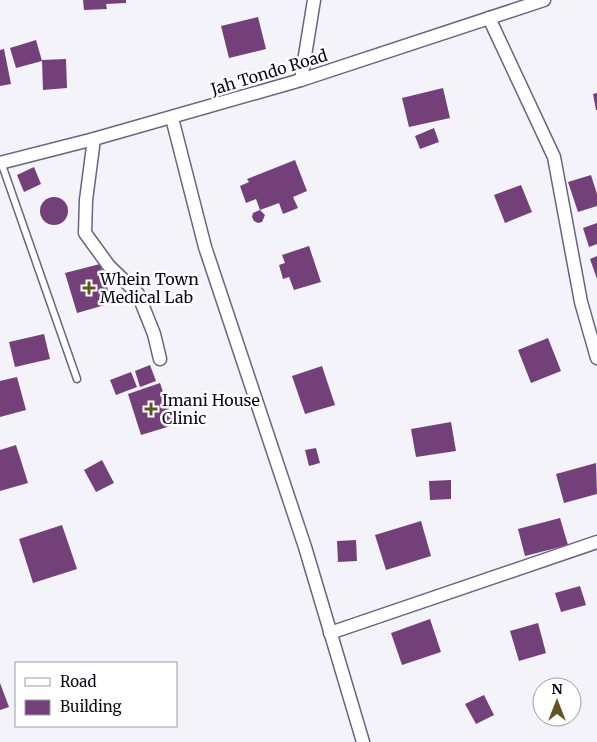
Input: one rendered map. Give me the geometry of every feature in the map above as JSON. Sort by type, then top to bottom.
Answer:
[{"type":"street","points":[[301,80],[314,0]]},
{"type":"street","name":"Jah Tondo Road","points":[[1,163],[172,118],[301,80],[544,0]]},
{"type":"street","points":[[488,18],[554,157],[581,302],[597,358]]},
{"type":"street","points":[[172,118],[204,247],[305,548],[363,742]]},
{"type":"street","points":[[94,139],[86,200],[85,233],[110,266],[138,294],[154,334],[160,359]]},
{"type":"street","points":[[330,633],[597,542]]},
{"type":"lane","points":[[1,163],[77,379]]},
{"type":"building","points":[[83,0],[126,0],[126,3],[106,4],[107,9],[84,10]]},
{"type":"building","points":[[258,17],[266,49],[229,58],[221,26]]},
{"type":"building","points":[[36,40],[42,61],[16,68],[10,48]]},
{"type":"building","points":[[4,49],[11,84],[0,86],[0,50]]},
{"type":"building","points":[[66,59],[67,88],[43,90],[42,60]]},
{"type":"building","points":[[443,88],[450,118],[409,127],[402,98]]},
{"type":"building","points":[[597,93],[597,110],[596,110],[593,94]]},
{"type":"building","points":[[434,128],[439,142],[420,149],[415,136]]},
{"type":"building","points":[[295,160],[307,191],[293,197],[298,208],[283,214],[279,203],[260,210],[256,199],[246,203],[240,186],[249,182],[247,179]]},
{"type":"building","points":[[34,167],[41,184],[24,192],[17,175]]},
{"type":"building","points":[[591,175],[597,194],[597,206],[578,212],[568,182]]},
{"type":"building","points":[[521,185],[532,212],[505,223],[494,195]]},
{"type":"building","points":[[54,197],[64,201],[68,211],[64,221],[54,225],[44,221],[40,211],[44,201]]},
{"type":"building","points":[[260,210],[265,215],[262,222],[258,223],[252,217],[253,213]]},
{"type":"building","points":[[597,223],[597,244],[589,247],[583,228]]},
{"type":"building","points":[[309,246],[321,282],[294,290],[289,277],[283,279],[279,265],[285,263],[282,255]]},
{"type":"building","points":[[597,256],[597,279],[590,259]]},
{"type":"building","name":"Whein Town Medical Lab","points":[[100,264],[112,303],[77,313],[65,273]]},
{"type":"building","points":[[44,334],[50,359],[15,367],[9,342]]},
{"type":"building","points":[[548,338],[561,371],[531,383],[518,350]]},
{"type":"building","points":[[150,365],[156,381],[140,387],[135,371]]},
{"type":"building","points":[[322,366],[335,405],[305,414],[292,376]]},
{"type":"building","points":[[131,372],[137,387],[116,395],[110,380]]},
{"type":"building","points":[[17,377],[26,410],[0,417],[0,381]]},
{"type":"building","name":"Imani House Clinic","points":[[160,383],[174,425],[141,435],[128,394]]},
{"type":"building","points":[[451,422],[456,451],[416,457],[411,429]]},
{"type":"building","points":[[16,445],[28,483],[0,491],[0,450]]},
{"type":"building","points":[[316,448],[320,463],[309,466],[305,450]]},
{"type":"building","points":[[102,460],[114,483],[96,492],[84,470]]},
{"type":"building","points":[[596,463],[597,494],[564,503],[556,474]]},
{"type":"building","points":[[451,480],[451,499],[430,500],[429,481]]},
{"type":"building","points":[[560,518],[568,545],[525,556],[518,529]]},
{"type":"building","points":[[421,521],[431,556],[386,570],[375,535]]},
{"type":"building","points":[[62,525],[77,569],[33,583],[19,539]]},
{"type":"building","points":[[356,540],[357,561],[338,562],[337,541]]},
{"type":"building","points":[[580,586],[586,605],[561,612],[555,593]]},
{"type":"building","points":[[430,619],[441,652],[402,665],[391,633]]},
{"type":"building","points":[[538,623],[546,653],[519,661],[510,631]]},
{"type":"building","points":[[0,683],[9,707],[0,710]]},
{"type":"building","points":[[484,695],[494,715],[476,724],[465,704]]},
{"type":"place","name":"Whein Town Medical Lab","points":[[89,288]]},
{"type":"place","name":"Imani House Clinic","points":[[151,409]]}]
